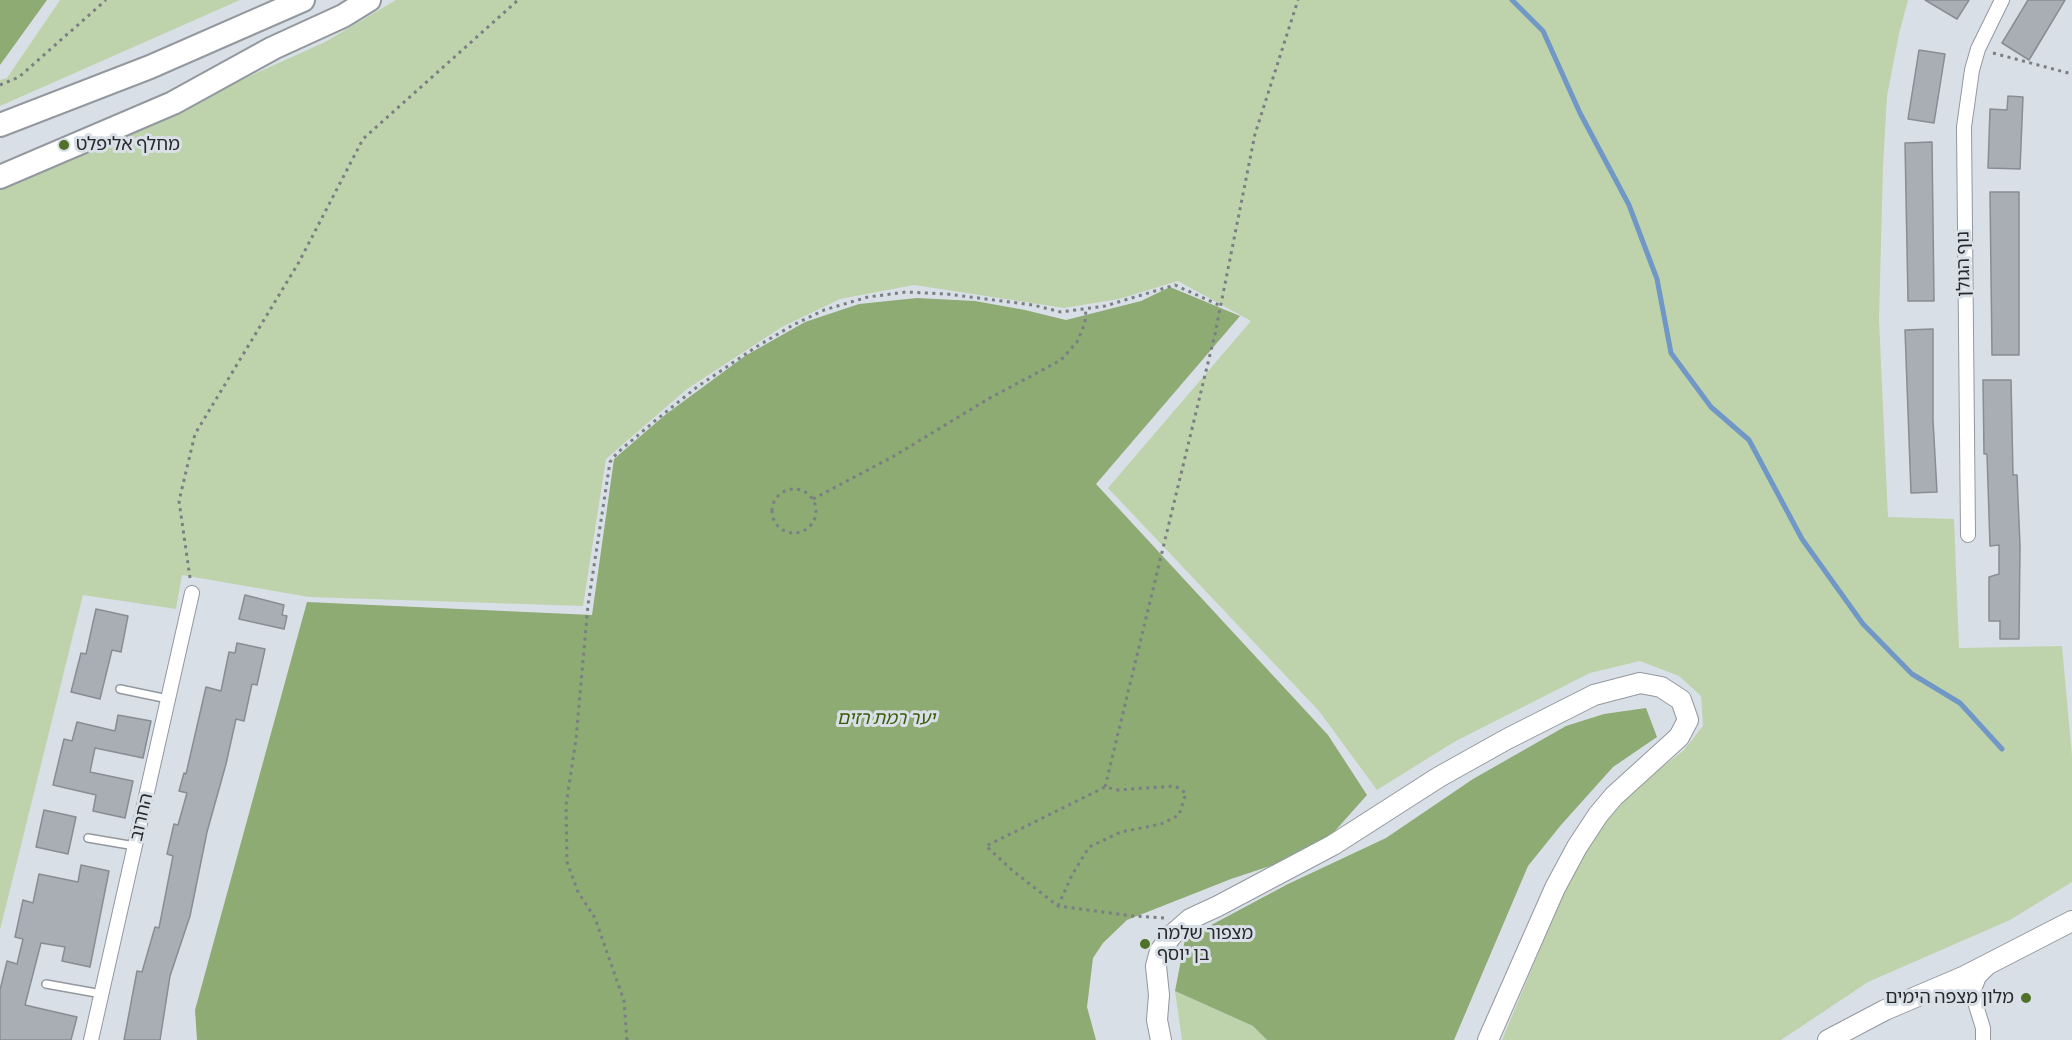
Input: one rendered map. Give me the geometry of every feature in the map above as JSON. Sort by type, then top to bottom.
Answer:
[{"type":"highway","points":[[0,125],[150,67],[303,0]]},
{"type":"highway","points":[[0,177],[173,103],[273,48],[343,16],[369,0]]},
{"type":"main road","points":[[1161,1040],[1157,1020],[1159,995],[1156,966],[1160,951],[1173,934],[1190,919],[1333,845],[1438,777],[1594,695],[1640,683],[1661,687],[1681,700],[1688,720],[1679,737],[1609,802],[1577,847],[1555,888],[1488,1040]]},
{"type":"main road","points":[[1828,1040],[1885,1010],[1940,987],[1969,984],[1995,961],[2072,921]]},
{"type":"street","name":"נוף הגולן","points":[[1968,536],[1964,127],[1972,70],[1978,49],[2002,0]]},
{"type":"street","name":"החרוב","points":[[91,1040],[192,593]]},
{"type":"street","points":[[1969,984],[1983,1028],[1983,1040]]},
{"type":"lane","points":[[120,689],[168,699]]},
{"type":"lane","points":[[88,838],[135,846]]},
{"type":"lane","points":[[46,984],[102,994]]},
{"type":"path","points":[[0,85],[19,77],[106,0]]},
{"type":"path","points":[[192,593],[179,501],[195,434],[298,262],[363,140],[518,0]]},
{"type":"path","points":[[1105,787],[1221,306],[1255,134],[1298,0]]},
{"type":"path","points":[[1978,49],[2072,74]]},
{"type":"path","points":[[627,1040],[624,1001],[596,918],[578,892],[567,862],[566,805],[576,740],[588,605],[610,462],[617,453],[709,378],[793,325],[824,310],[868,297],[906,292],[982,298],[1061,312],[1105,306],[1174,285],[1221,306]]},
{"type":"path","points":[[813,499],[894,456],[988,399],[1061,360],[1077,342],[1085,323],[1086,308]]},
{"type":"path","points":[[797,489],[804,491],[813,499],[816,516],[808,529],[794,534],[780,530],[775,524],[771,510],[777,496],[783,491],[797,489]]},
{"type":"path","points":[[1058,906],[1072,875],[1089,848],[1121,832],[1161,824],[1179,815],[1186,793],[1175,786],[1118,790],[1105,787],[987,846],[1013,871],[1058,906],[1133,916],[1190,919]]},
{"type":"green space","points":[[0,0],[47,0],[0,65]]},
{"type":"green space","points":[[60,0],[240,0],[0,106],[0,80],[7,78]]},
{"type":"green space","points":[[396,0],[1908,0],[1887,96],[1883,167],[1879,319],[1888,517],[1954,519],[1959,648],[2062,646],[2072,756],[2072,882],[2010,920],[1868,982],[1781,1040],[1502,1040],[1575,865],[1604,822],[1646,779],[1683,751],[1703,726],[1701,696],[1679,676],[1640,661],[1590,673],[1454,742],[1377,790],[1319,711],[1108,488],[1251,321],[1178,281],[1119,299],[1064,308],[914,285],[840,299],[782,327],[687,389],[606,459],[583,606],[309,597],[182,575],[176,609],[83,595],[0,930],[0,189],[325,42]]},
{"type":"green space","name":"יער רמת רזים","points":[[1170,287],[1240,316],[1096,484],[1328,735],[1367,795],[1326,841],[1291,859],[1231,879],[1127,920],[1103,943],[1093,958],[1087,1007],[1096,1040],[197,1040],[195,1010],[307,602],[592,615],[614,459],[665,415],[745,356],[805,322],[859,304],[917,298],[975,301],[1066,320],[1141,301]]},
{"type":"green space","points":[[1646,708],[1657,737],[1613,767],[1528,866],[1454,1040],[1267,1040],[1253,1026],[1175,991],[1185,939],[1288,884],[1386,838],[1473,779],[1566,726],[1604,714]]},
{"type":"green space","points":[[1175,991],[1253,1026],[1267,1040],[1182,1040]]},
{"type":"building","points":[[1925,0],[1969,0],[1957,19]]},
{"type":"building","points":[[2028,0],[2065,0],[2029,60],[2002,43]]},
{"type":"building","points":[[1919,50],[1945,54],[1934,123],[1908,119]]},
{"type":"building","points":[[2008,96],[2023,97],[2020,169],[1988,168],[1990,109],[2007,110]]},
{"type":"building","points":[[1932,142],[1934,301],[1908,301],[1905,143]]},
{"type":"building","points":[[1990,192],[2019,192],[2019,355],[1992,355]]},
{"type":"building","points":[[1933,329],[1933,420],[1937,492],[1911,493],[1905,330]]},
{"type":"building","points":[[1983,380],[2011,380],[2013,475],[2017,475],[2020,545],[2019,639],[2000,639],[2000,621],[1989,621],[1989,577],[1999,574],[1999,545],[1990,546],[1987,454],[1984,454]]},
{"type":"building","points":[[245,595],[284,605],[282,615],[287,616],[284,629],[239,619]]},
{"type":"building","points":[[96,609],[128,616],[121,652],[112,650],[100,699],[71,692],[81,653],[86,654]]},
{"type":"building","points":[[237,643],[265,649],[257,685],[252,684],[244,721],[236,719],[207,832],[190,916],[170,976],[160,1040],[124,1040],[137,971],[142,972],[155,927],[159,928],[173,856],[167,854],[174,824],[178,825],[187,793],[179,791],[184,773],[186,774],[206,687],[221,691],[229,652],[235,653]]},
{"type":"building","points":[[118,715],[151,721],[143,758],[95,748],[90,772],[133,781],[125,818],[93,811],[96,795],[53,785],[64,739],[72,741],[77,722],[115,731]]},
{"type":"building","points":[[44,810],[76,817],[68,854],[36,847]]},
{"type":"building","points":[[81,865],[109,871],[90,967],[62,961],[65,947],[41,943],[25,1005],[77,1017],[71,1040],[0,1040],[0,990],[7,961],[17,964],[23,939],[15,937],[23,900],[33,903],[39,874],[78,882]]},
{"type":"waterway","points":[[1512,0],[1543,31],[1580,113],[1629,205],[1657,279],[1671,353],[1711,407],[1749,440],[1802,539],[1863,624],[1912,674],[1960,703],[2002,749]]},
{"type":"place","name":"מחלף אליפלט","points":[[64,145]]},
{"type":"place","name":"מצפור שלמה בן יוסף","points":[[1145,944]]},
{"type":"place","name":"מלון מצפה הימים","points":[[2026,998]]}]
